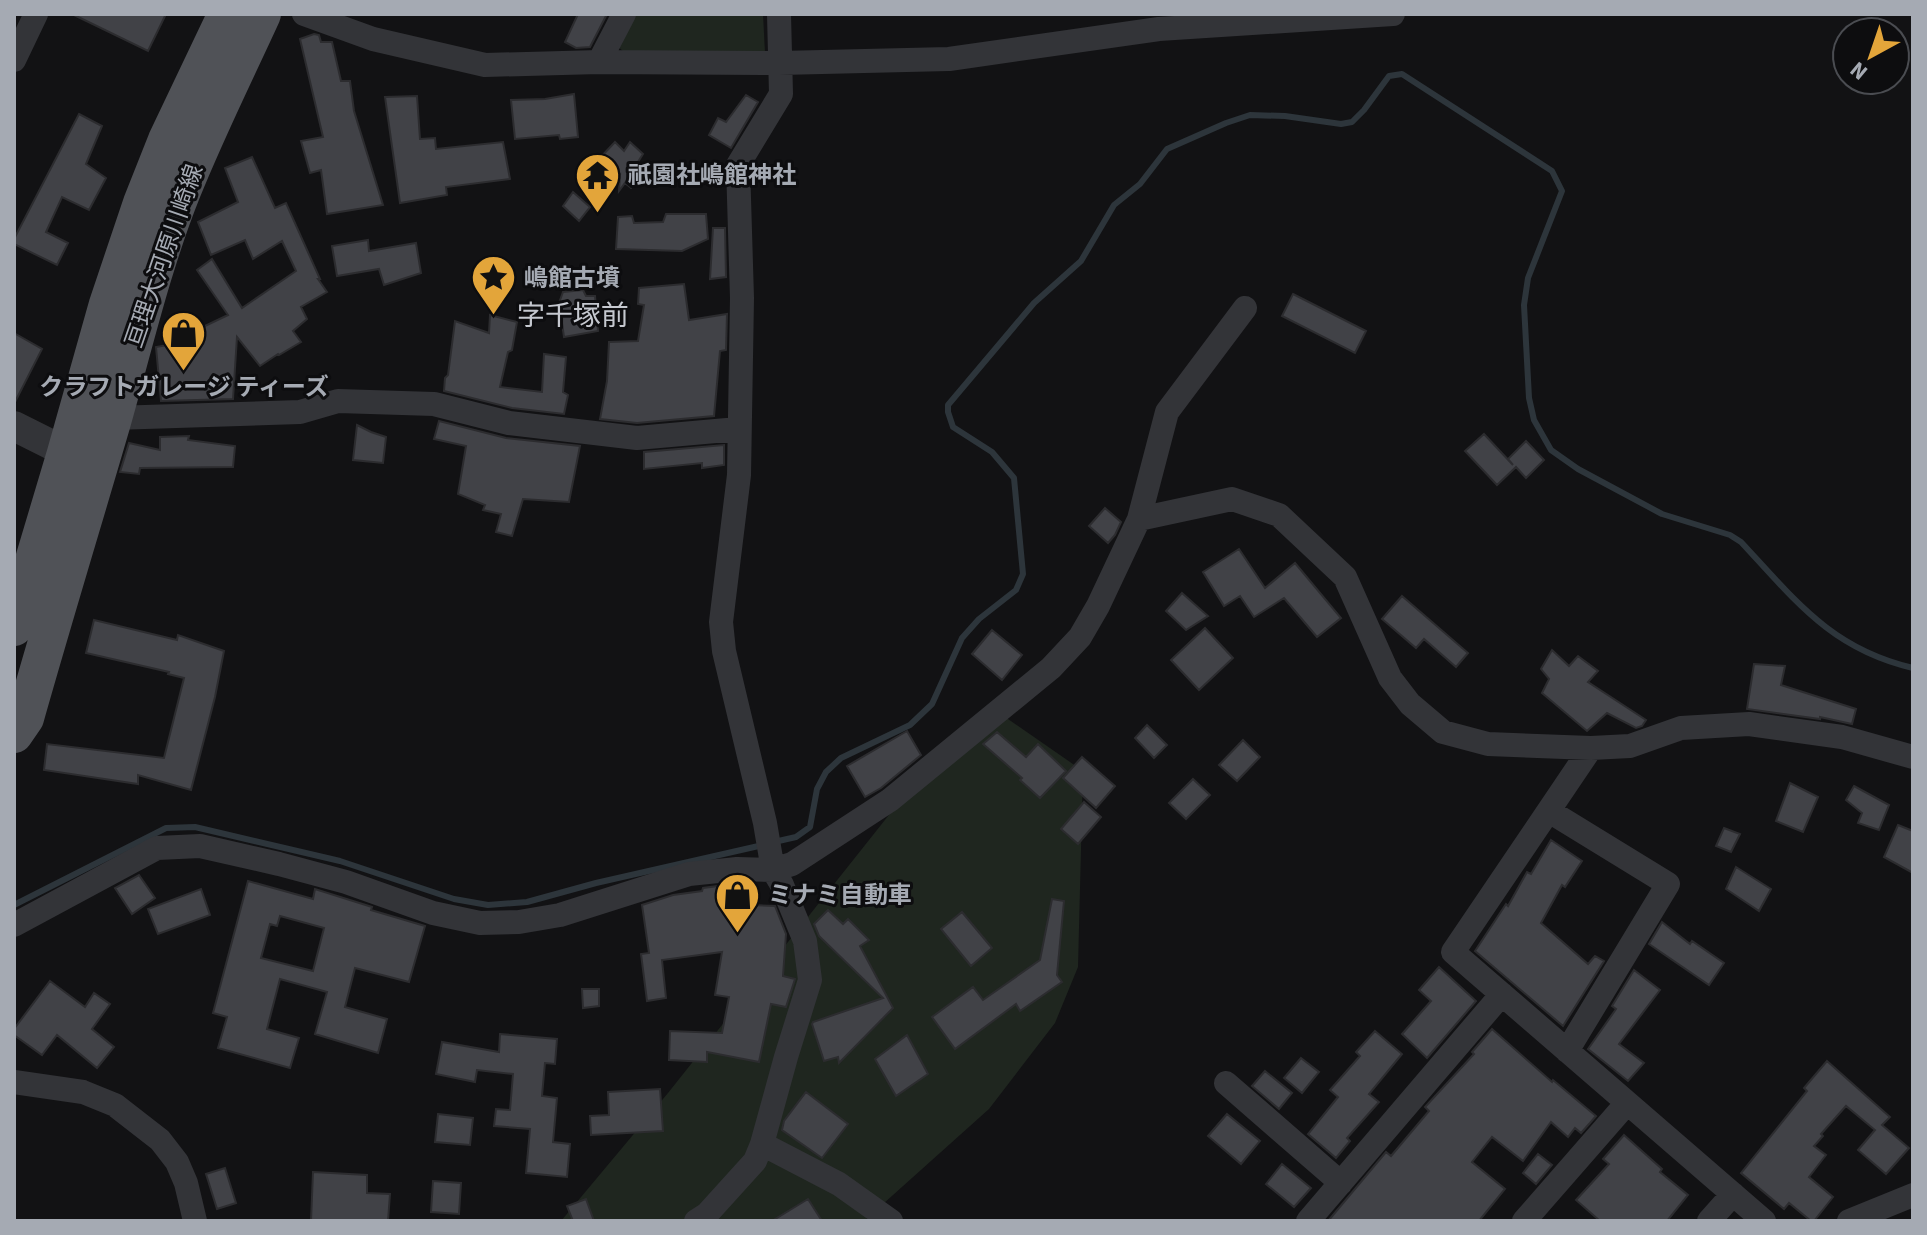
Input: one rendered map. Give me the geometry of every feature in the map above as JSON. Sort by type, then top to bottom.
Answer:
[{"type":"main road","name":"亘理大河原川崎線","points":[[14,734],[25,718],[82,460],[108,304],[167,140],[227,14]]},
{"type":"main road","name":"亘理大河原川崎線","points":[[14,627],[82,460],[113,418],[148,289],[182,191],[262,14]]},
{"type":"street","points":[[14,60],[36,14]]},
{"type":"street","points":[[304,14],[373,39],[485,65],[949,59],[1159,29],[1393,14]]},
{"type":"street","points":[[599,62],[624,14]]},
{"type":"street","points":[[696,1221],[707,1214],[755,1161],[810,980],[805,941],[771,862],[765,823],[724,651],[721,622],[739,475],[742,298],[738,165],[781,94],[779,14]]},
{"type":"street","points":[[14,925],[157,848],[200,846],[279,864],[346,882],[433,913],[480,923],[519,922],[560,915],[689,874],[771,862],[792,864],[890,800],[1051,668],[1080,637],[1139,519],[1167,412],[1245,308]]},
{"type":"street","points":[[113,418],[300,412],[338,401],[434,404],[509,423],[637,438],[738,429]]},
{"type":"street","points":[[14,426],[82,460]]},
{"type":"street","points":[[1139,519],[1232,499],[1279,515],[1345,577],[1390,678],[1410,704],[1443,732],[1488,744],[1591,748],[1630,746],[1681,728],[1749,724],[1842,737],[1913,757]]},
{"type":"street","points":[[1591,748],[1453,952],[1764,1221]]},
{"type":"street","points":[[1549,811],[1668,884],[1567,1051]]},
{"type":"street","points":[[1308,1221],[1502,994]]},
{"type":"street","points":[[14,1082],[83,1092],[115,1105],[160,1140],[177,1162],[186,1183],[195,1221]]},
{"type":"street","points":[[1226,1083],[1341,1183]]},
{"type":"street","points":[[1524,1221],[1627,1103]]},
{"type":"street","points":[[762,1144],[839,1184],[891,1221]]},
{"type":"street","points":[[1709,1221],[1733,1194]]},
{"type":"street","points":[[1849,1221],[1913,1195]]},
{"type":"shaded area","points":[[634,14],[763,14],[765,53],[628,55],[618,47]]},
{"type":"shaded area","points":[[998,712],[1083,771],[1078,967],[1055,1023],[989,1109],[864,1221],[561,1221],[668,1093],[900,801]]},
{"type":"building","points":[[72,14],[166,14],[148,51]]},
{"type":"building","points":[[578,14],[607,14],[590,47],[576,48],[565,42]]},
{"type":"building","points":[[319,35],[321,42],[332,42],[341,81],[350,81],[354,111],[383,205],[327,214],[321,170],[310,173],[301,141],[323,137],[300,39]]},
{"type":"building","points":[[574,94],[578,137],[560,139],[559,135],[515,139],[511,100]]},
{"type":"building","points":[[746,95],[758,102],[731,148],[709,135],[718,118],[726,122]]},
{"type":"building","points":[[417,96],[420,139],[435,138],[436,149],[503,142],[510,179],[446,187],[447,195],[400,203],[385,97]]},
{"type":"building","points":[[79,114],[102,126],[86,164],[106,178],[89,210],[62,197],[46,232],[68,243],[57,265],[14,244],[14,239]]},
{"type":"building","points":[[615,142],[624,151],[630,142],[643,154],[638,162],[649,169],[631,188],[625,183],[619,191],[620,175],[618,177],[598,160]]},
{"type":"building","points":[[252,157],[275,208],[286,203],[318,279],[327,292],[301,307],[307,319],[293,331],[301,342],[260,366],[237,337],[233,399],[161,401],[156,347],[179,343],[178,331],[205,326],[228,315],[197,270],[212,259],[242,308],[296,271],[282,241],[253,259],[245,240],[211,255],[198,222],[238,202],[225,168]]},
{"type":"building","points":[[573,192],[590,207],[579,221],[563,206]]},
{"type":"building","points":[[666,214],[706,214],[708,239],[682,251],[616,249],[618,217],[632,216],[634,223],[663,222]]},
{"type":"building","points":[[713,228],[725,228],[726,277],[710,279]]},
{"type":"building","points":[[368,240],[369,251],[416,243],[421,273],[384,285],[379,269],[337,276],[332,246]]},
{"type":"building","points":[[684,284],[689,320],[727,314],[726,350],[720,351],[714,416],[637,423],[600,419],[607,381],[609,342],[638,341],[644,305],[638,304],[639,288]]},
{"type":"building","points":[[583,290],[586,296],[595,296],[598,331],[564,337],[559,303],[563,292]]},
{"type":"building","points":[[1293,294],[1366,331],[1355,353],[1282,316]]},
{"type":"building","points":[[490,315],[517,322],[500,387],[542,392],[544,354],[566,357],[563,392],[568,395],[564,414],[512,408],[444,391],[455,321],[489,333]]},
{"type":"building","points":[[14,333],[42,349],[14,404]]},
{"type":"building","points":[[439,421],[506,438],[580,446],[569,502],[523,499],[512,536],[496,532],[501,514],[483,510],[485,505],[458,494],[466,446],[434,439]]},
{"type":"building","points":[[357,425],[386,437],[383,463],[353,460]]},
{"type":"building","points":[[1484,434],[1513,465],[1508,459],[1526,441],[1544,460],[1526,478],[1516,467],[1497,485],[1465,451]]},
{"type":"building","points":[[189,436],[188,440],[235,446],[233,467],[140,468],[139,474],[120,472],[129,443],[160,450],[160,437]]},
{"type":"building","points":[[724,445],[724,465],[702,468],[702,463],[644,469],[644,452]]},
{"type":"building","points":[[1105,508],[1121,522],[1108,543],[1089,526]]},
{"type":"building","points":[[1239,549],[1265,588],[1295,563],[1341,618],[1317,637],[1284,598],[1254,617],[1240,596],[1224,606],[1203,572]]},
{"type":"building","points":[[1182,593],[1208,616],[1186,630],[1166,611]]},
{"type":"building","points":[[1402,596],[1468,653],[1456,667],[1424,639],[1416,648],[1382,619]]},
{"type":"building","points":[[94,620],[177,640],[178,635],[224,651],[191,790],[138,775],[138,784],[44,770],[47,744],[164,758],[184,678],[86,653]]},
{"type":"building","points":[[1205,628],[1233,658],[1199,690],[1171,660]]},
{"type":"building","points":[[992,630],[1022,655],[1002,680],[972,654]]},
{"type":"building","points":[[1552,650],[1569,666],[1578,656],[1598,671],[1588,682],[1646,720],[1642,726],[1636,728],[1607,713],[1587,731],[1542,693],[1549,679],[1541,669]]},
{"type":"building","points":[[1754,664],[1785,666],[1781,685],[1856,709],[1852,724],[1820,717],[1747,709]]},
{"type":"building","points":[[1147,725],[1167,745],[1154,758],[1135,738]]},
{"type":"building","points":[[907,731],[921,755],[865,797],[847,766]]},
{"type":"building","points":[[997,732],[1026,757],[1038,744],[1066,771],[1040,798],[983,744]]},
{"type":"building","points":[[1243,740],[1260,757],[1237,781],[1219,765]]},
{"type":"building","points":[[1082,757],[1115,786],[1096,808],[1063,778]]},
{"type":"building","points":[[1193,779],[1210,795],[1186,819],[1169,803]]},
{"type":"building","points":[[1790,783],[1818,797],[1803,832],[1776,821]]},
{"type":"building","points":[[1854,786],[1889,805],[1879,830],[1858,823],[1862,813],[1846,800]]},
{"type":"building","points":[[1084,802],[1101,817],[1078,844],[1061,829]]},
{"type":"building","points":[[1898,825],[1913,831],[1913,873],[1884,857]]},
{"type":"building","points":[[1724,828],[1740,834],[1731,852],[1716,846]]},
{"type":"building","points":[[1551,840],[1582,861],[1565,887],[1562,885],[1541,923],[1588,964],[1595,956],[1604,961],[1563,1026],[1475,951],[1506,904],[1508,906],[1527,872],[1531,874]]},
{"type":"building","points":[[1736,867],[1771,889],[1759,911],[1726,889]]},
{"type":"building","points":[[139,875],[155,898],[132,914],[115,888]]},
{"type":"building","points":[[248,881],[313,899],[315,889],[425,926],[409,982],[355,968],[345,1007],[387,1019],[378,1053],[315,1034],[327,992],[280,979],[267,1029],[299,1038],[290,1068],[218,1048],[227,1017],[213,1013]],"holes":[[[280,916],[324,928],[313,971],[261,958],[270,924],[277,926]]]},
{"type":"building","points":[[726,885],[725,904],[775,906],[786,934],[783,976],[795,979],[786,1007],[771,1004],[759,1062],[707,1052],[707,1062],[669,1060],[670,1031],[722,1033],[729,997],[715,995],[722,952],[662,960],[666,998],[647,1001],[641,954],[649,953],[642,905],[673,895]]},
{"type":"building","points":[[201,889],[210,915],[158,934],[148,909]]},
{"type":"building","points":[[1052,899],[1064,901],[1057,975],[1062,982],[1020,1011],[1016,1004],[955,1049],[932,1017],[973,987],[983,1000],[1040,960]]},
{"type":"building","points":[[828,910],[843,924],[848,919],[869,940],[860,946],[893,1008],[839,1063],[838,1057],[824,1061],[813,1022],[883,998],[819,936],[814,924]]},
{"type":"building","points":[[962,912],[992,948],[971,966],[941,929]]},
{"type":"building","points":[[1662,922],[1690,944],[1692,941],[1724,963],[1709,985],[1649,944]]},
{"type":"building","points":[[1439,967],[1476,1001],[1427,1058],[1402,1034],[1431,1001],[1419,990]]},
{"type":"building","points":[[1634,970],[1660,990],[1619,1044],[1644,1063],[1628,1081],[1588,1049],[1616,1009],[1612,1006]]},
{"type":"building","points":[[50,981],[85,1007],[94,993],[110,1004],[92,1029],[114,1047],[97,1068],[57,1035],[42,1055],[14,1035],[14,1029]]},
{"type":"building","points":[[582,989],[599,989],[599,1006],[583,1008]]},
{"type":"building","points":[[1492,1029],[1596,1116],[1581,1133],[1575,1128],[1568,1137],[1551,1122],[1523,1161],[1492,1137],[1472,1162],[1505,1189],[1479,1221],[1328,1221],[1386,1152],[1391,1156],[1429,1111],[1425,1107],[1474,1054],[1472,1052]]},
{"type":"building","points":[[1375,1031],[1402,1054],[1369,1094],[1379,1102],[1347,1138],[1350,1141],[1336,1158],[1308,1134],[1338,1097],[1330,1090],[1360,1056],[1356,1052]]},
{"type":"building","points":[[500,1034],[557,1039],[555,1064],[545,1063],[542,1096],[557,1098],[553,1142],[570,1144],[567,1177],[526,1173],[530,1129],[494,1126],[496,1109],[510,1110],[513,1074],[477,1070],[475,1082],[436,1074],[442,1042],[499,1052]]},
{"type":"building","points":[[907,1035],[928,1074],[896,1096],[875,1059]]},
{"type":"building","points":[[1301,1058],[1319,1072],[1302,1093],[1284,1078]]},
{"type":"building","points":[[1827,1061],[1890,1117],[1882,1125],[1909,1148],[1886,1174],[1858,1150],[1875,1130],[1846,1106],[1814,1146],[1826,1155],[1809,1177],[1833,1197],[1811,1221],[1789,1203],[1784,1209],[1741,1173],[1807,1091],[1804,1088]]},
{"type":"building","points":[[1265,1071],[1292,1093],[1279,1109],[1252,1086]]},
{"type":"building","points":[[660,1089],[663,1131],[591,1135],[590,1116],[609,1115],[608,1092]]},
{"type":"building","points":[[806,1092],[848,1124],[822,1158],[782,1130],[784,1121]]},
{"type":"building","points":[[438,1114],[473,1118],[470,1145],[435,1142]]},
{"type":"building","points":[[1227,1114],[1260,1141],[1241,1164],[1208,1136]]},
{"type":"building","points":[[1624,1135],[1688,1195],[1667,1221],[1600,1221],[1576,1200],[1609,1164],[1603,1159]]},
{"type":"building","points":[[1538,1154],[1552,1165],[1536,1184],[1523,1173]]},
{"type":"building","points":[[1282,1164],[1311,1188],[1294,1207],[1266,1184]]},
{"type":"building","points":[[225,1168],[236,1203],[217,1209],[206,1174]]},
{"type":"building","points":[[313,1172],[367,1175],[367,1193],[390,1194],[388,1221],[311,1221]]},
{"type":"building","points":[[433,1181],[461,1183],[459,1214],[431,1212]]},
{"type":"building","points":[[586,1199],[594,1221],[573,1221],[567,1206]]},
{"type":"building","points":[[808,1199],[822,1221],[772,1221]]},
{"type":"waterway","points":[[774,842],[796,837],[810,827],[817,789],[826,772],[841,758],[910,725],[932,704],[962,638],[979,619],[1016,590],[1023,574],[1014,478],[992,452],[953,427],[948,405],[1034,303],[1081,261],[1114,205],[1140,184],[1167,149],[1250,115],[1285,116],[1341,124],[1352,122],[1389,76],[1402,74],[1552,171],[1562,191],[1528,278],[1524,305],[1529,398],[1534,420],[1551,450],[1578,469],[1662,514],[1730,535],[1741,542],[1816,620],[1859,648],[1884,660],[1913,668]]},
{"type":"waterway","points":[[14,905],[166,828],[195,827],[340,861],[454,899],[488,905],[527,902],[763,845]]},
{"type":"place","name":"祇園社嶋館神社","points":[[597,214]]},
{"type":"place","name":"嶋館古墳","points":[[493,317]]},
{"type":"place","name":"クラフトガレージ ティーズ","points":[[184,372]]},
{"type":"place","name":"ミナミ自動車","points":[[737,934]]},
{"type":"district","name":"字千塚前","points":[[573,315]]}]
